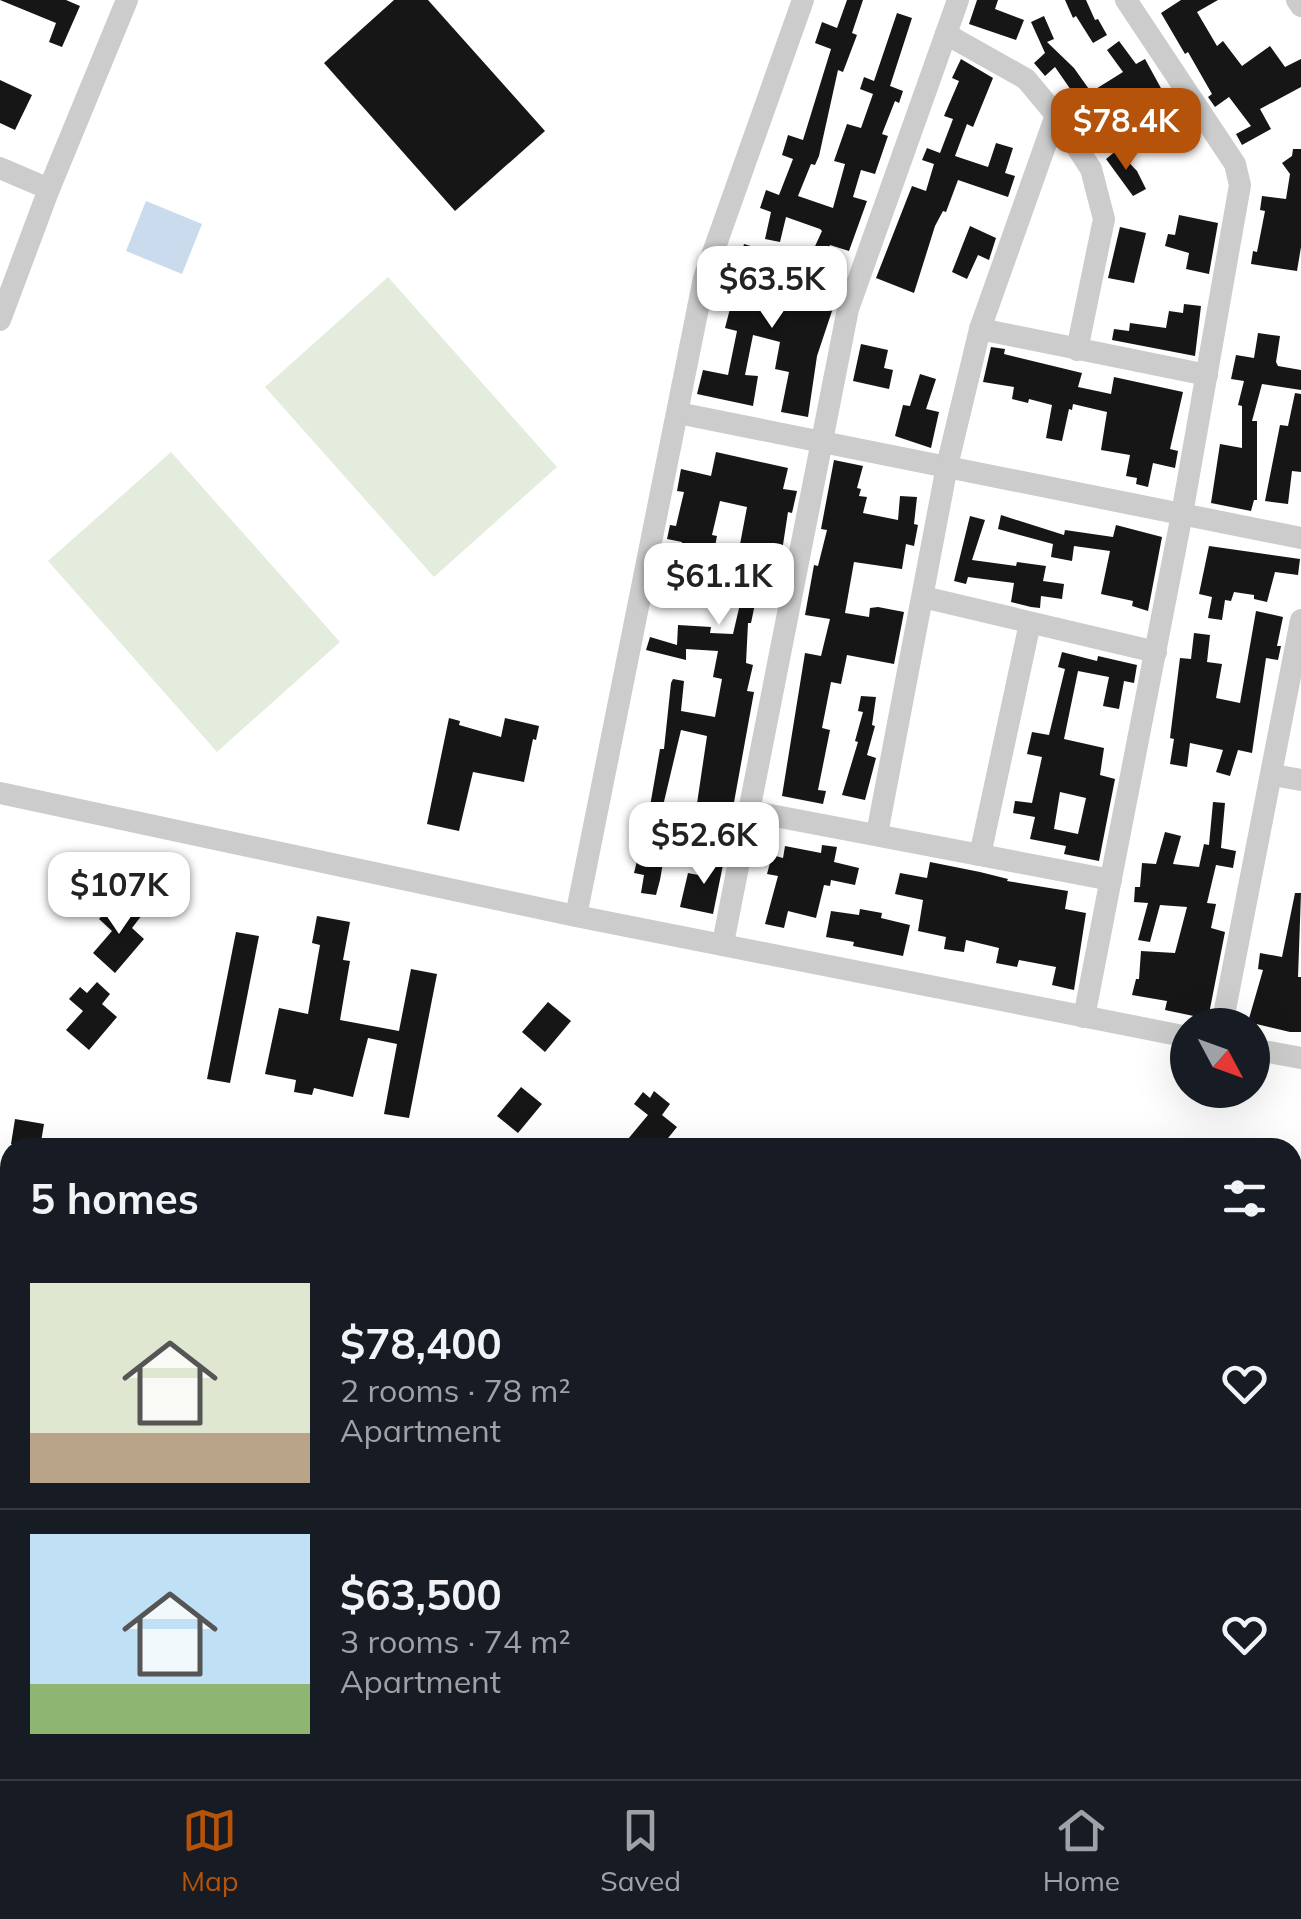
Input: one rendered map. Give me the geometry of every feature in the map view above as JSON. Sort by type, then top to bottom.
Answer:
[{"type":"street","points":[[0,320],[127,0]]},
{"type":"street","points":[[576,916],[708,265],[803,0]]},
{"type":"street","points":[[723,943],[852,294],[958,0]]},
{"type":"street","points":[[1084,1018],[1182,514],[1240,185],[1238,170],[1126,0]]},
{"type":"street","points":[[946,34],[1017,72],[1056,114],[1091,169],[1104,215],[1077,350]]},
{"type":"street","points":[[877,834],[946,466],[980,329],[1056,114]]},
{"type":"street","points":[[0,168],[49,189]]},
{"type":"street","points":[[980,329],[1206,375]]},
{"type":"street","points":[[678,414],[1301,538]]},
{"type":"street","points":[[923,597],[1156,652]]},
{"type":"street","points":[[1225,1008],[1301,620]]},
{"type":"street","points":[[980,855],[1030,623]]},
{"type":"street","points":[[1273,775],[1301,780]]},
{"type":"street","points":[[0,793],[576,916],[1170,1034]]},
{"type":"street","points":[[749,811],[1111,880]]},
{"type":"street","points":[[1270,1052],[1301,1058]]},
{"type":"green space","points":[[388,277],[557,467],[434,577],[265,387]]},
{"type":"green space","points":[[171,452],[340,642],[217,752],[48,561]]},
{"type":"water","points":[[146,201],[202,224],[182,274],[126,251]]},
{"type":"building","points":[[0,0],[66,0],[80,6],[62,47],[49,42],[56,23]]},
{"type":"building","points":[[394,0],[428,0],[545,131],[455,211],[324,63]]},
{"type":"building","points":[[847,0],[863,0],[852,33],[857,35],[843,72],[838,70],[819,156],[815,165],[811,164],[798,196],[833,208],[845,164],[834,161],[847,124],[861,128],[873,94],[860,89],[864,77],[874,81],[897,13],[912,18],[890,86],[903,91],[882,134],[888,136],[875,174],[861,170],[853,197],[867,201],[849,251],[830,245],[823,261],[811,255],[820,229],[786,217],[780,242],[765,239],[771,212],[760,208],[766,190],[779,195],[793,159],[782,155],[788,135],[803,140],[831,49],[815,43],[822,22],[837,28]]},
{"type":"building","points":[[977,0],[998,0],[995,9],[1024,20],[1016,40],[969,24]]},
{"type":"building","points":[[1065,0],[1086,0],[1107,35],[1093,43],[1076,16],[1073,18]]},
{"type":"building","points":[[1181,0],[1218,0],[1197,12],[1217,46],[1223,41],[1242,66],[1270,46],[1285,67],[1301,59],[1301,87],[1260,109],[1271,129],[1242,145],[1236,134],[1251,126],[1229,97],[1215,107],[1208,97],[1212,94],[1188,52],[1185,54],[1161,13]]},
{"type":"building","points":[[1044,16],[1054,39],[1047,42],[1074,68],[1091,92],[1123,72],[1107,50],[1119,41],[1136,64],[1145,59],[1185,132],[1151,148],[1128,106],[1109,130],[1093,118],[1088,120],[1055,67],[1045,76],[1034,63],[1045,53],[1031,22]]},
{"type":"building","points":[[961,59],[993,78],[973,127],[967,124],[955,156],[988,167],[996,143],[1013,148],[1005,173],[1015,176],[1008,197],[958,180],[946,212],[935,226],[914,293],[876,278],[912,186],[926,191],[934,164],[922,160],[927,148],[940,153],[953,119],[944,116],[959,81],[952,78]]},
{"type":"building","points":[[0,80],[32,95],[15,130],[0,123]]},
{"type":"building","points":[[1293,149],[1301,149],[1301,247],[1297,271],[1251,264],[1265,211],[1260,210],[1262,196],[1286,199],[1290,174],[1282,163],[1292,156]]},
{"type":"building","points":[[1117,150],[1137,171],[1146,189],[1133,196],[1106,159]]},
{"type":"building","points":[[1179,215],[1218,223],[1209,274],[1186,269],[1189,253],[1165,246],[1168,234],[1175,235]]},
{"type":"building","points":[[970,226],[996,238],[989,260],[978,255],[967,279],[952,272]]},
{"type":"building","points":[[1120,227],[1146,233],[1134,283],[1108,278]]},
{"type":"building","points":[[744,244],[771,252],[763,279],[796,289],[810,263],[829,273],[817,296],[835,302],[817,356],[808,417],[781,412],[789,372],[775,369],[780,342],[753,335],[745,375],[758,376],[753,406],[697,394],[703,370],[728,375],[737,331],[725,328],[733,297],[723,294],[732,268],[737,270]]},
{"type":"building","points":[[1184,304],[1201,306],[1195,356],[1112,340],[1114,329],[1129,331],[1130,323],[1166,328],[1169,311],[1183,313]]},
{"type":"building","points":[[1258,333],[1280,336],[1276,362],[1278,366],[1301,370],[1301,390],[1262,384],[1252,421],[1257,421],[1257,500],[1251,511],[1211,503],[1220,444],[1242,448],[1242,406],[1238,405],[1244,381],[1231,379],[1236,355],[1254,358]]},
{"type":"building","points":[[861,344],[888,350],[884,368],[893,370],[889,389],[853,381]]},
{"type":"building","points":[[991,347],[1005,349],[1004,354],[1082,373],[1078,387],[1111,394],[1114,377],[1183,392],[1170,449],[1178,451],[1175,468],[1153,463],[1148,487],[1136,484],[1137,478],[1126,476],[1130,455],[1101,450],[1107,412],[1073,404],[1062,441],[1046,438],[1052,405],[1012,399],[1014,387],[983,382]]},
{"type":"building","points":[[920,374],[936,379],[926,409],[939,412],[931,448],[895,436],[903,405],[910,406]]},
{"type":"building","points":[[1295,393],[1301,394],[1301,472],[1292,471],[1288,504],[1265,501],[1280,425],[1288,426]]},
{"type":"building","points":[[716,452],[788,468],[783,489],[797,491],[792,513],[788,512],[779,571],[771,570],[765,596],[757,594],[748,623],[746,663],[753,665],[747,691],[754,692],[727,841],[713,839],[717,821],[695,817],[707,736],[681,730],[658,827],[661,828],[655,855],[664,857],[660,880],[656,895],[641,893],[644,875],[634,873],[660,749],[664,749],[671,683],[673,679],[684,681],[681,711],[715,717],[722,679],[713,677],[718,651],[686,649],[686,660],[646,650],[650,637],[677,645],[678,625],[711,627],[710,633],[733,634],[743,591],[685,581],[690,552],[680,551],[682,542],[667,539],[670,525],[676,526],[684,492],[677,491],[681,469],[711,476]],"holes":[[[720,501],[747,507],[735,571],[711,567],[717,536],[712,535]]]},
{"type":"building","points":[[834,460],[863,466],[857,488],[861,489],[859,496],[867,497],[863,513],[898,520],[900,496],[917,497],[914,524],[918,525],[914,546],[906,544],[902,569],[854,562],[845,613],[869,617],[870,608],[878,607],[904,612],[894,664],[847,655],[841,684],[831,682],[822,728],[830,730],[818,790],[826,791],[823,804],[782,796],[805,653],[821,656],[830,619],[805,615],[814,565],[818,566],[827,530],[821,529]]},
{"type":"building","points":[[1001,515],[1064,535],[1065,530],[1113,537],[1116,525],[1162,537],[1148,611],[1132,606],[1133,601],[1101,594],[1110,551],[1074,546],[1072,561],[1051,557],[1053,544],[998,529]]},
{"type":"building","points":[[970,516],[985,520],[972,560],[1046,566],[1043,581],[1064,584],[1062,599],[1041,596],[1040,608],[1031,607],[1011,602],[1014,583],[968,577],[966,584],[954,581]]},
{"type":"building","points":[[1209,546],[1300,559],[1298,575],[1275,572],[1267,602],[1234,592],[1231,601],[1225,600],[1222,620],[1208,618],[1212,597],[1199,594]]},
{"type":"building","points":[[1256,611],[1283,617],[1278,660],[1266,658],[1252,753],[1238,750],[1230,776],[1216,772],[1223,750],[1190,743],[1187,767],[1170,764],[1180,658],[1191,659],[1194,633],[1210,635],[1207,662],[1222,664],[1216,698],[1240,703]]},
{"type":"building","points":[[1062,652],[1137,665],[1134,683],[1124,681],[1119,709],[1103,706],[1109,677],[1078,671],[1064,739],[1104,748],[1100,775],[1115,779],[1099,861],[1064,854],[1066,846],[1030,839],[1035,817],[1013,813],[1015,801],[1032,803],[1042,757],[1027,754],[1032,732],[1049,735],[1065,669],[1058,667]],"holes":[[[1060,792],[1086,798],[1078,834],[1054,829]]]},
{"type":"building","points":[[861,696],[876,697],[872,725],[875,726],[867,755],[876,758],[865,800],[842,795],[858,742],[855,741],[863,712],[858,711]]},
{"type":"building","points":[[449,718],[460,721],[459,725],[501,737],[505,718],[539,726],[524,782],[473,772],[459,831],[427,824]]},
{"type":"building","points":[[1213,802],[1225,803],[1221,848],[1236,851],[1233,868],[1216,865],[1207,903],[1216,904],[1211,928],[1225,932],[1210,1008],[1165,1010],[1167,1001],[1132,995],[1139,979],[1141,951],[1175,953],[1187,907],[1160,905],[1150,942],[1138,940],[1148,903],[1134,902],[1135,887],[1140,887],[1142,863],[1156,864],[1165,832],[1181,836],[1173,864],[1199,867],[1204,844],[1209,845]]},
{"type":"building","points":[[822,845],[837,847],[834,862],[859,868],[855,885],[831,880],[830,886],[824,885],[816,918],[788,911],[784,928],[765,924],[778,876],[767,874],[772,855],[783,858],[785,846],[821,853]]},
{"type":"building","points":[[714,848],[726,850],[713,914],[680,907],[688,873],[709,877]]},
{"type":"building","points":[[930,862],[1068,891],[1065,909],[1086,913],[1074,990],[1052,985],[1056,967],[1019,960],[1017,967],[996,963],[999,948],[966,940],[964,952],[944,949],[946,937],[918,931],[923,900],[895,894],[900,873],[927,878]]},
{"type":"building","points":[[1295,893],[1301,893],[1301,1032],[1270,1027],[1270,1008],[1252,1008],[1263,970],[1258,969],[1260,953],[1282,957]]},
{"type":"building","points":[[126,903],[142,915],[132,928],[144,939],[115,973],[93,953],[112,931],[99,919],[108,909],[115,916]]},
{"type":"building","points":[[860,909],[910,925],[903,956],[826,937],[831,911],[859,915]]},
{"type":"building","points":[[317,916],[350,922],[343,960],[350,961],[340,1020],[399,1031],[411,969],[437,974],[409,1118],[384,1114],[397,1044],[368,1038],[353,1097],[314,1088],[312,1095],[294,1092],[296,1080],[265,1074],[279,1008],[308,1014],[320,945],[312,943]]},
{"type":"building","points":[[236,932],[259,936],[230,1083],[207,1079]]},
{"type":"building","points":[[97,982],[110,994],[102,1004],[117,1017],[89,1050],[66,1030],[83,1011],[69,999],[80,987],[87,993]]},
{"type":"building","points":[[548,1002],[571,1021],[545,1052],[522,1032]]},
{"type":"building","points":[[521,1087],[542,1104],[518,1133],[497,1116]]},
{"type":"building","points":[[654,1091],[670,1104],[662,1115],[677,1127],[668,1138],[629,1138],[648,1115],[634,1104],[643,1092],[650,1098]]},
{"type":"building","points":[[15,1119],[44,1124],[42,1138],[12,1138]]}]
